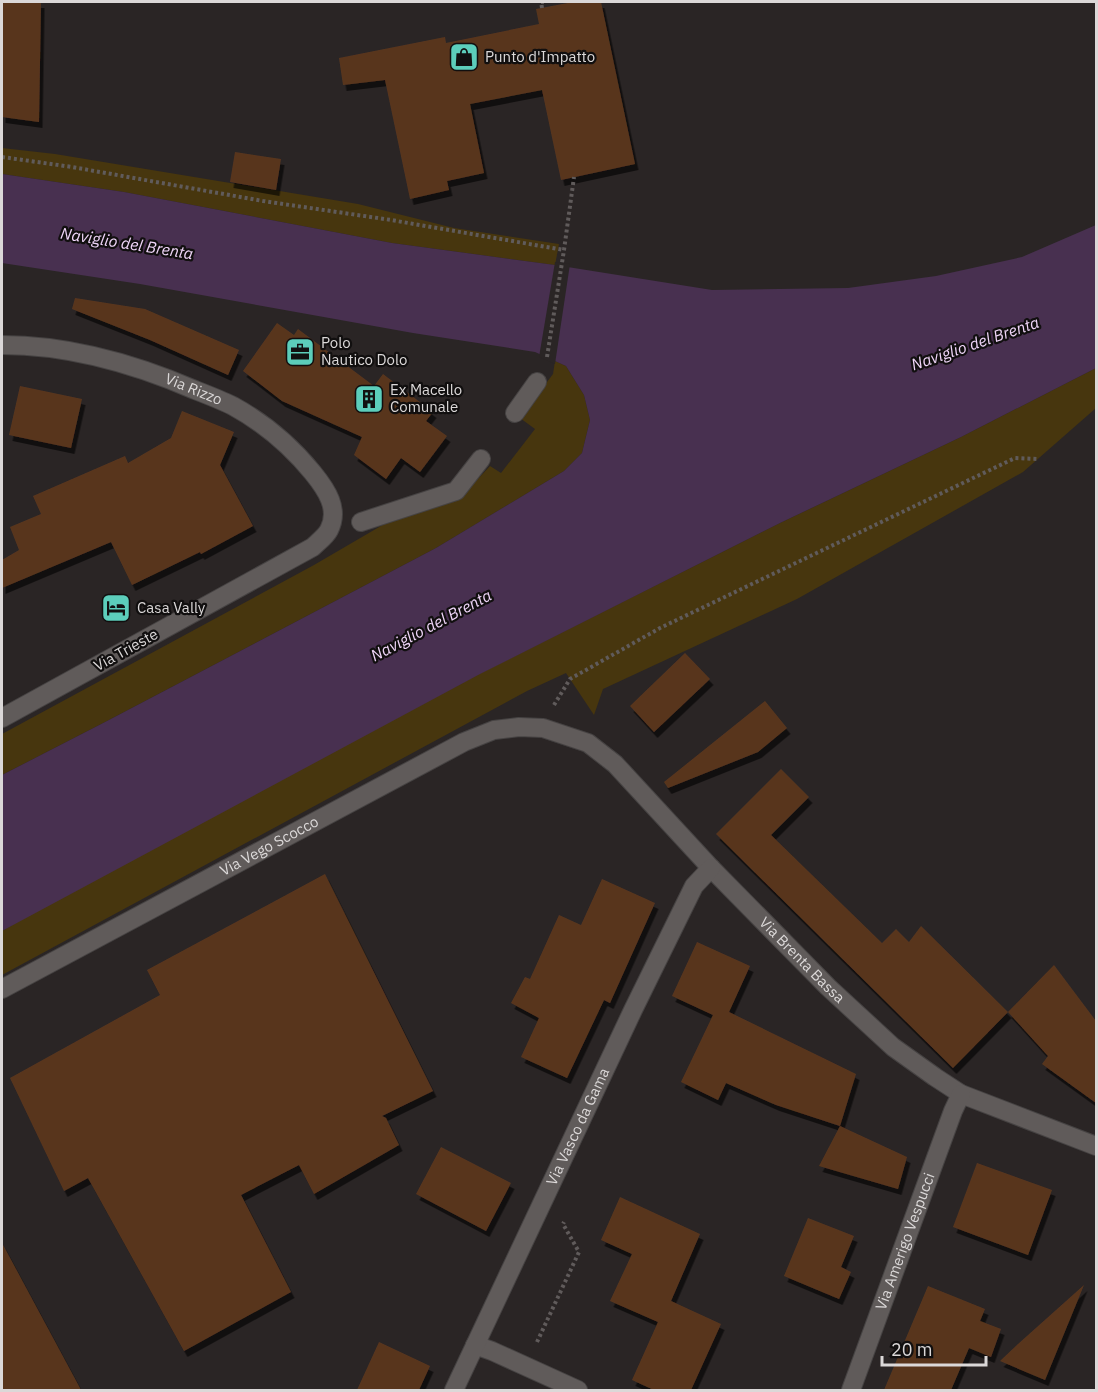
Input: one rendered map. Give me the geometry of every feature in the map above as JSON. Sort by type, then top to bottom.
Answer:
[{"type":"street","name":"Via Rizzo","points":[[2,345],[51,348],[97,357],[171,380],[233,406],[268,429],[297,453],[325,487],[333,506],[332,518]]},
{"type":"street","points":[[514,413],[537,382]]},
{"type":"street","points":[[361,522],[456,491],[480,459]]},
{"type":"street","name":"Via Trieste","points":[[2,718],[314,547],[329,531],[332,518]]},
{"type":"street","name":"Via Vego Scocco","points":[[2,989],[464,742],[494,730],[519,727],[543,728]]},
{"type":"street","name":"Via Brenta Bassa","points":[[543,728],[588,743],[615,764],[711,868],[828,987],[892,1047],[961,1094],[1096,1146]]},
{"type":"street","name":"Via Vasco da Gama","points":[[454,1390],[643,989],[694,886],[711,868]]},
{"type":"street","name":"Via Amerigo Vespucci","points":[[851,1390],[961,1094]]},
{"type":"street","points":[[475,1345],[578,1390]]},
{"type":"path","points":[[542,8],[541,2],[545,2]]},
{"type":"path","points":[[2,157],[391,220],[564,253]]},
{"type":"path","points":[[546,360],[574,177]]},
{"type":"path","points":[[543,728],[570,679],[660,628],[1015,458],[1039,459]]},
{"type":"path","points":[[537,1342],[579,1252],[563,1224],[568,1214]]},
{"type":"shaded area","points":[[2,148],[55,154],[358,204],[454,228],[559,244],[555,265],[392,243],[124,192],[2,174]]},
{"type":"shaded area","points":[[555,361],[566,366],[584,395],[590,420],[582,453],[564,471],[436,548],[2,775],[2,734],[314,565],[386,523],[462,496],[490,466],[501,473],[535,429],[520,418],[553,374]]},
{"type":"shaded area","points":[[1096,368],[1096,408],[1023,472],[797,599],[603,689],[594,715],[566,673],[527,691],[2,975],[2,931],[41,908],[479,674],[780,523],[961,437]]},
{"type":"water","name":"Naviglio del Brenta","points":[[2,174],[124,192],[392,243],[555,265],[712,290],[848,288],[936,276],[1022,257],[1096,225],[1096,368],[480,674],[2,931],[2,775],[436,548],[564,471],[582,453],[590,420],[584,395],[566,366],[535,352],[413,333],[140,284],[2,263]]},
{"type":"pier","points":[[555,262],[570,264],[555,364],[539,357]]},
{"type":"building","points":[[2,2],[41,2],[39,122],[2,117]]},
{"type":"building","points":[[573,2],[601,2],[635,164],[561,180],[542,90],[470,104],[484,173],[447,181],[449,190],[410,199],[385,80],[343,85],[339,58],[445,37],[446,43],[539,24],[536,9]]},
{"type":"building","points":[[235,152],[281,159],[276,190],[230,182]]},
{"type":"building","points":[[75,298],[145,309],[239,350],[228,375],[150,340],[72,309]]},
{"type":"building","name":"Ex Macello Comunale","points":[[277,323],[294,335],[298,329],[374,386],[383,374],[433,412],[426,421],[447,436],[420,472],[401,458],[386,479],[354,455],[362,437],[282,401],[243,371]]},
{"type":"building","points":[[20,386],[82,399],[71,448],[9,435]]},
{"type":"building","points":[[182,411],[234,432],[220,465],[253,526],[201,554],[200,552],[132,585],[111,542],[2,588],[2,560],[19,550],[10,527],[41,514],[33,496],[125,456],[128,463],[171,438]]},
{"type":"building","points":[[685,653],[710,679],[654,732],[630,706]]},
{"type":"building","points":[[765,701],[787,728],[758,752],[668,788],[664,782]]},
{"type":"building","points":[[781,769],[809,797],[771,835],[882,943],[896,929],[909,942],[921,926],[1008,1012],[953,1068],[716,834]]},
{"type":"building","points":[[325,874],[433,1091],[382,1116],[386,1118],[399,1145],[314,1194],[299,1165],[241,1195],[291,1292],[184,1351],[88,1178],[64,1191],[10,1078],[160,995],[147,970]]},
{"type":"building","points":[[602,879],[655,903],[610,1003],[604,1000],[567,1078],[521,1057],[539,1018],[511,1003],[525,977],[530,979],[559,915],[581,925]]},
{"type":"building","points":[[697,942],[750,966],[729,1012],[856,1074],[840,1126],[776,1105],[726,1083],[718,1100],[681,1082],[713,1015],[672,996]]},
{"type":"building","points":[[1054,965],[1096,1021],[1096,1103],[1042,1064],[1048,1056],[1008,1012]]},
{"type":"building","points":[[840,1126],[907,1157],[898,1189],[819,1166]]},
{"type":"building","points":[[441,1147],[511,1183],[486,1231],[416,1194]]},
{"type":"building","points":[[977,1163],[1052,1190],[1028,1255],[953,1227]]},
{"type":"building","points":[[620,1197],[700,1234],[671,1301],[721,1324],[691,1390],[654,1390],[632,1380],[658,1322],[610,1301],[632,1254],[601,1240]]},
{"type":"building","points":[[808,1218],[854,1236],[841,1267],[851,1272],[839,1299],[784,1276]]},
{"type":"building","points":[[2,1243],[81,1390],[2,1390]]},
{"type":"building","points":[[1084,1285],[1045,1380],[1000,1361],[1018,1344]]},
{"type":"building","points":[[928,1286],[985,1309],[980,1321],[1001,1329],[991,1357],[969,1348],[951,1390],[884,1390]]},
{"type":"building","points":[[379,1342],[430,1366],[419,1390],[357,1390]]},
{"type":"place","name":"Punto d'Impatto","points":[[464,57]]},
{"type":"place","name":"Polo Nautico Dolo","points":[[300,352]]},
{"type":"place","name":"Ex Macello Comunale","points":[[369,399]]},
{"type":"place","name":"Casa Vally","points":[[116,608]]}]
